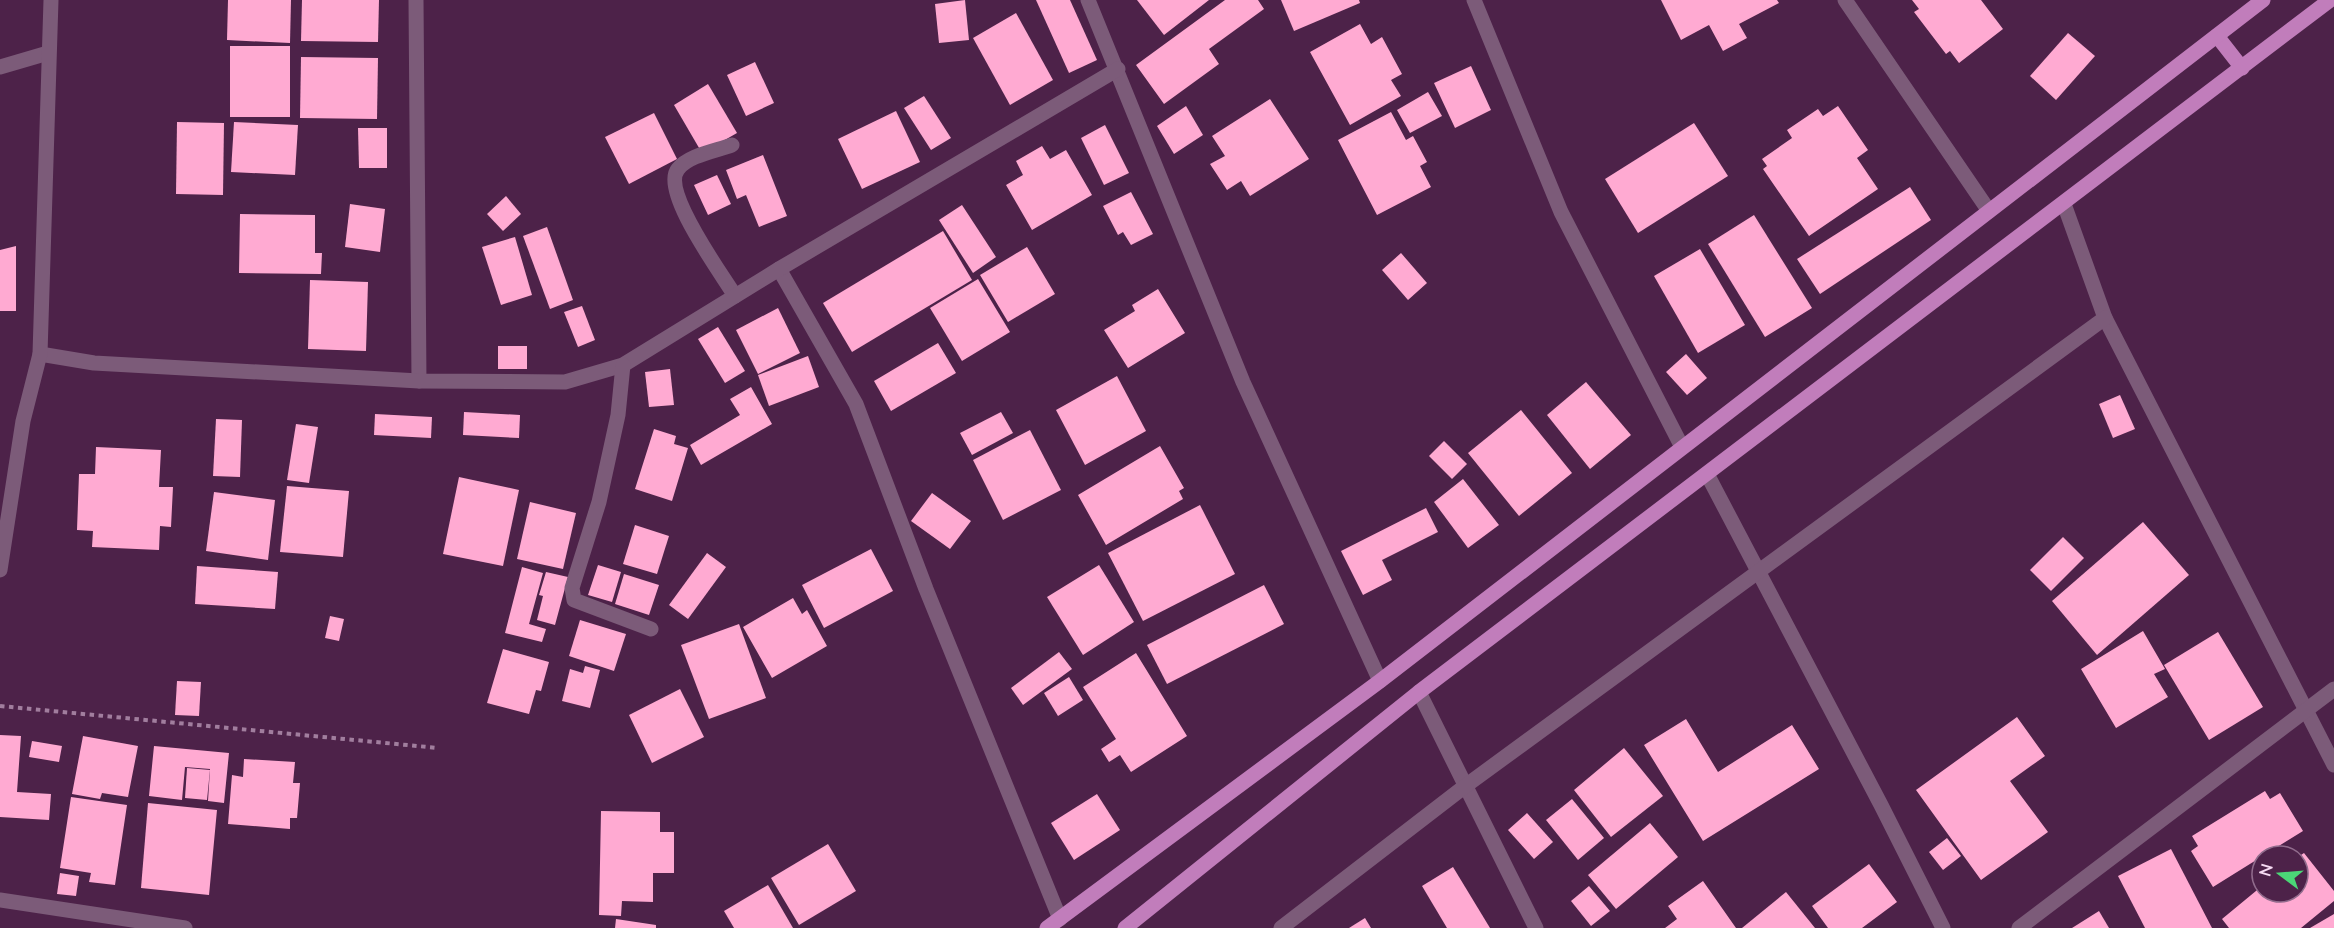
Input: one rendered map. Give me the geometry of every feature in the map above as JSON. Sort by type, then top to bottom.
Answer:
[{"type":"main road","points":[[1054,923],[1380,681],[2263,0]]},
{"type":"main road","points":[[1125,928],[1419,692],[2330,0]]},
{"type":"main road","points":[[2217,36],[2242,69]]},
{"type":"street","points":[[0,570],[23,421],[40,354],[51,0]]},
{"type":"street","points":[[416,0],[419,381]]},
{"type":"street","points":[[1088,0],[1244,382],[1380,681]]},
{"type":"street","points":[[1474,0],[1561,212],[1682,447]]},
{"type":"street","points":[[1845,0],[1989,211]]},
{"type":"street","points":[[0,67],[48,53]]},
{"type":"street","points":[[40,354],[94,363],[419,381],[565,382],[623,365],[779,269],[1118,69]]},
{"type":"street","points":[[732,145],[685,162],[676,171],[674,179],[676,194],[684,214],[735,296]]},
{"type":"street","points":[[2064,204],[2105,318],[2334,765]]},
{"type":"street","points":[[779,269],[856,404],[1054,923]]},
{"type":"street","points":[[1281,928],[1464,786],[2105,318]]},
{"type":"street","points":[[623,365],[618,415],[599,502],[572,588],[574,600],[651,628]]},
{"type":"street","points":[[1707,474],[1943,928]]},
{"type":"street","points":[[2019,928],[2334,689]]},
{"type":"street","points":[[1419,692],[1536,928]]},
{"type":"street","points":[[0,900],[185,928]]},
{"type":"path","points":[[0,706],[438,748]]},
{"type":"building","points":[[228,0],[291,0],[290,43],[227,40]]},
{"type":"building","points":[[302,0],[379,0],[378,42],[301,41]]},
{"type":"building","points":[[965,0],[969,40],[939,43],[935,4]]},
{"type":"building","points":[[1036,0],[1070,0],[1097,60],[1069,73]]},
{"type":"building","points":[[1137,0],[1209,0],[1164,35]]},
{"type":"building","points":[[1225,0],[1258,0],[1264,9],[1209,49],[1219,64],[1164,104],[1136,65]]},
{"type":"building","points":[[1281,0],[1359,0],[1360,3],[1294,31]]},
{"type":"building","points":[[1661,0],[1777,0],[1779,3],[1739,24],[1747,38],[1723,51],[1709,25],[1681,40]]},
{"type":"building","points":[[1912,0],[1981,0],[2003,29],[1959,63],[1950,51],[1946,54],[1914,12],[1919,9]]},
{"type":"building","points":[[1016,13],[1053,80],[1010,105],[973,38]]},
{"type":"building","points":[[1360,24],[1371,44],[1382,37],[1402,74],[1391,80],[1401,96],[1350,125],[1310,52]]},
{"type":"building","points":[[2068,33],[2095,56],[2056,100],[2030,76]]},
{"type":"building","points":[[230,46],[290,46],[290,117],[230,117]]},
{"type":"building","points":[[301,57],[378,58],[377,119],[300,118]]},
{"type":"building","points":[[755,62],[774,103],[746,116],[727,75]]},
{"type":"building","points":[[1471,66],[1491,110],[1455,128],[1434,83]]},
{"type":"building","points":[[708,84],[737,133],[702,153],[674,105]]},
{"type":"building","points":[[1428,92],[1442,116],[1410,133],[1397,110]]},
{"type":"building","points":[[924,96],[951,138],[931,150],[904,108]]},
{"type":"building","points":[[1270,99],[1309,159],[1250,196],[1241,181],[1227,190],[1210,164],[1225,156],[1212,136]]},
{"type":"building","points":[[1186,106],[1203,135],[1174,154],[1157,126]]},
{"type":"building","points":[[1838,106],[1868,150],[1857,158],[1878,189],[1809,236],[1763,169],[1767,166],[1762,159],[1792,138],[1787,130],[1818,109],[1823,116]]},
{"type":"building","points":[[896,111],[920,162],[862,189],[838,139]]},
{"type":"building","points":[[1391,112],[1406,140],[1413,136],[1427,162],[1420,166],[1431,187],[1377,215],[1338,140]]},
{"type":"building","points":[[654,113],[677,159],[629,184],[605,137]]},
{"type":"building","points":[[177,122],[224,123],[223,195],[176,194]]},
{"type":"building","points":[[234,122],[298,125],[295,175],[231,172]]},
{"type":"building","points":[[1694,123],[1728,176],[1638,233],[1605,179]]},
{"type":"building","points":[[1105,125],[1129,173],[1104,185],[1081,138]]},
{"type":"building","points":[[358,128],[387,128],[387,168],[359,168]]},
{"type":"building","points":[[1042,146],[1050,159],[1066,150],[1092,195],[1032,230],[1006,185],[1023,175],[1016,161]]},
{"type":"building","points":[[763,155],[787,216],[759,227],[746,195],[737,199],[726,170]]},
{"type":"building","points":[[717,175],[731,204],[708,215],[694,185]]},
{"type":"building","points":[[1910,187],[1931,220],[1820,294],[1797,259]]},
{"type":"building","points":[[1131,192],[1153,234],[1131,245],[1123,232],[1118,235],[1103,206]]},
{"type":"building","points":[[506,196],[521,214],[503,231],[487,214]]},
{"type":"building","points":[[350,204],[385,209],[380,252],[345,247]]},
{"type":"building","points":[[962,205],[996,257],[973,273],[939,220]]},
{"type":"building","points":[[240,214],[315,215],[315,253],[322,253],[321,274],[239,273]]},
{"type":"building","points":[[1754,215],[1812,308],[1765,337],[1708,244]]},
{"type":"building","points":[[547,227],[573,300],[550,309],[523,236]]},
{"type":"building","points":[[943,231],[972,280],[852,352],[823,303]]},
{"type":"building","points":[[515,237],[532,295],[501,305],[482,247]]},
{"type":"building","points":[[16,246],[16,311],[0,311],[0,250]]},
{"type":"building","points":[[1027,247],[1055,294],[1008,322],[980,275]]},
{"type":"building","points":[[1700,249],[1745,325],[1698,353],[1654,276]]},
{"type":"building","points":[[1401,253],[1427,283],[1408,300],[1382,270]]},
{"type":"building","points":[[978,279],[1010,332],[962,361],[930,308]]},
{"type":"building","points":[[310,280],[368,282],[366,351],[308,349]]},
{"type":"building","points":[[1158,289],[1185,333],[1128,368],[1104,330],[1135,311],[1132,305]]},
{"type":"building","points":[[582,306],[595,340],[578,347],[564,312]]},
{"type":"building","points":[[778,308],[800,353],[758,374],[736,330]]},
{"type":"building","points":[[718,327],[745,371],[725,383],[698,339]]},
{"type":"building","points":[[938,343],[956,373],[891,411],[874,381]]},
{"type":"building","points":[[498,346],[527,346],[527,369],[498,369]]},
{"type":"building","points":[[1686,354],[1707,378],[1687,395],[1666,372]]},
{"type":"building","points":[[808,356],[819,387],[769,406],[758,375]]},
{"type":"building","points":[[670,369],[674,405],[649,407],[645,372]]},
{"type":"building","points":[[1117,376],[1146,431],[1085,465],[1056,410]]},
{"type":"building","points":[[1586,382],[1631,435],[1590,469],[1547,415]]},
{"type":"building","points":[[751,387],[772,424],[701,465],[690,445],[740,415],[730,399]]},
{"type":"building","points":[[2120,395],[2135,429],[2113,438],[2099,404]]},
{"type":"building","points":[[1521,410],[1572,473],[1519,516],[1468,453]]},
{"type":"building","points":[[464,412],[520,415],[519,438],[463,435]]},
{"type":"building","points":[[1001,412],[1013,433],[972,455],[960,433]]},
{"type":"building","points":[[375,414],[432,417],[431,438],[374,435]]},
{"type":"building","points":[[216,419],[242,420],[240,477],[213,476]]},
{"type":"building","points":[[296,424],[318,427],[309,483],[287,480]]},
{"type":"building","points":[[654,429],[676,436],[674,444],[688,448],[672,501],[635,489]]},
{"type":"building","points":[[1030,430],[1061,490],[1003,520],[973,460]]},
{"type":"building","points":[[1444,441],[1467,464],[1452,479],[1429,456]]},
{"type":"building","points":[[1160,446],[1184,488],[1179,491],[1183,499],[1106,545],[1078,495]]},
{"type":"building","points":[[96,447],[161,450],[159,487],[173,487],[171,527],[160,526],[159,550],[92,547],[93,531],[77,530],[79,474],[95,474]]},
{"type":"building","points":[[459,477],[519,490],[503,566],[443,554]]},
{"type":"building","points":[[1463,479],[1499,525],[1468,548],[1434,502]]},
{"type":"building","points":[[287,486],[349,491],[343,557],[280,552]]},
{"type":"building","points":[[214,492],[275,500],[268,560],[206,551]]},
{"type":"building","points":[[932,493],[971,521],[950,549],[911,521]]},
{"type":"building","points":[[530,502],[576,513],[563,569],[517,559]]},
{"type":"building","points":[[1200,505],[1235,574],[1143,621],[1108,553]]},
{"type":"building","points":[[1426,508],[1438,532],[1382,560],[1392,580],[1363,595],[1341,551]]},
{"type":"building","points":[[2143,522],[2189,575],[2097,655],[2052,601]]},
{"type":"building","points":[[635,525],[669,536],[657,574],[623,564]]},
{"type":"building","points":[[2063,537],[2084,558],[2051,591],[2030,570]]},
{"type":"building","points":[[871,549],[893,591],[824,628],[802,585]]},
{"type":"building","points":[[707,553],[726,567],[688,619],[669,605]]},
{"type":"building","points":[[598,565],[621,572],[612,602],[588,595]]},
{"type":"building","points":[[1099,565],[1134,622],[1083,655],[1047,597]]},
{"type":"building","points":[[197,566],[278,572],[275,609],[195,604]]},
{"type":"building","points":[[522,567],[543,573],[529,624],[546,629],[542,642],[505,633]]},
{"type":"building","points":[[546,572],[568,577],[555,625],[537,620],[543,596],[539,595]]},
{"type":"building","points":[[624,574],[659,585],[649,615],[615,604]]},
{"type":"building","points":[[1264,585],[1284,624],[1167,684],[1147,645]]},
{"type":"building","points":[[793,598],[802,614],[807,610],[827,646],[772,678],[743,627]]},
{"type":"building","points":[[330,616],[344,619],[339,641],[325,638]]},
{"type":"building","points":[[580,620],[626,634],[614,671],[569,656]]},
{"type":"building","points":[[739,624],[766,698],[709,719],[681,645]]},
{"type":"building","points":[[2143,631],[2165,669],[2154,674],[2168,697],[2116,728],[2081,669]]},
{"type":"building","points":[[2218,632],[2263,707],[2209,740],[2164,665]]},
{"type":"building","points":[[503,649],[549,662],[541,691],[536,690],[529,714],[487,703]]},
{"type":"building","points":[[1059,652],[1072,669],[1023,705],[1011,688]]},
{"type":"building","points":[[1136,653],[1187,736],[1131,772],[1120,755],[1109,762],[1101,749],[1116,739],[1083,687]]},
{"type":"building","points":[[585,666],[600,670],[590,708],[562,701],[570,669],[583,673]]},
{"type":"building","points":[[1069,677],[1083,700],[1058,716],[1044,693]]},
{"type":"building","points":[[177,681],[201,682],[199,716],[175,715]]},
{"type":"building","points":[[680,689],[704,737],[652,763],[629,715]]},
{"type":"building","points":[[2017,717],[2045,756],[2010,781],[2048,832],[1981,880],[1916,790]]},
{"type":"building","points":[[1686,719],[1718,772],[1792,725],[1819,769],[1703,841],[1644,745]]},
{"type":"building","points":[[0,735],[21,736],[17,792],[51,794],[49,820],[0,817]]},
{"type":"building","points":[[83,736],[138,746],[128,797],[102,793],[100,799],[72,794]]},
{"type":"building","points":[[32,741],[62,746],[59,762],[29,757]]},
{"type":"building","points":[[154,746],[229,753],[224,803],[208,801],[210,769],[185,767],[182,800],[149,796]]},
{"type":"building","points":[[1624,748],[1663,796],[1611,837],[1574,790]]},
{"type":"building","points":[[244,759],[295,762],[293,783],[300,783],[297,818],[290,818],[290,829],[228,824],[232,775],[243,777]]},
{"type":"building","points":[[187,768],[210,770],[207,800],[185,798]]},
{"type":"building","points":[[2265,791],[2270,799],[2280,793],[2303,831],[2282,844],[2250,844],[2250,864],[2213,887],[2191,851],[2198,846],[2192,836]]},
{"type":"building","points":[[1097,794],[1120,830],[1074,860],[1051,823]]},
{"type":"building","points":[[71,797],[127,805],[115,885],[89,882],[91,873],[60,868]]},
{"type":"building","points":[[1572,799],[1604,838],[1578,860],[1546,820]]},
{"type":"building","points":[[148,803],[217,810],[209,895],[141,888]]},
{"type":"building","points":[[601,811],[660,812],[660,832],[674,832],[674,873],[653,873],[653,902],[622,901],[621,916],[599,915]]},
{"type":"building","points":[[1527,813],[1553,842],[1534,859],[1508,830]]},
{"type":"building","points":[[1650,823],[1678,857],[1616,909],[1588,875]]},
{"type":"building","points":[[1947,838],[1961,856],[1943,870],[1929,852]]},
{"type":"building","points":[[828,844],[856,891],[799,925],[771,878]]},
{"type":"building","points":[[2171,849],[2212,928],[2145,928],[2118,876]]},
{"type":"building","points":[[2310,861],[2334,891],[2334,901],[2301,928],[2229,928],[2222,919],[2250,896],[2250,904],[2310,904]]},
{"type":"building","points":[[1869,864],[1897,902],[1862,928],[1828,928],[1812,906]]},
{"type":"building","points":[[1453,867],[1490,928],[1447,928],[1422,886]]},
{"type":"building","points":[[60,873],[79,876],[76,896],[57,894]]},
{"type":"building","points":[[1703,881],[1736,928],[1665,928],[1677,919],[1668,906]]},
{"type":"building","points":[[768,885],[793,928],[734,928],[724,911]]},
{"type":"building","points":[[1589,886],[1610,911],[1591,926],[1571,901]]},
{"type":"building","points":[[1786,892],[1815,928],[1742,928]]},
{"type":"building","points":[[2099,911],[2109,928],[2072,928]]},
{"type":"building","points":[[2334,914],[2334,928],[2310,928]]},
{"type":"building","points":[[1365,918],[1371,928],[1349,928]]},
{"type":"building","points":[[616,919],[656,925],[656,928],[615,928]]}]
